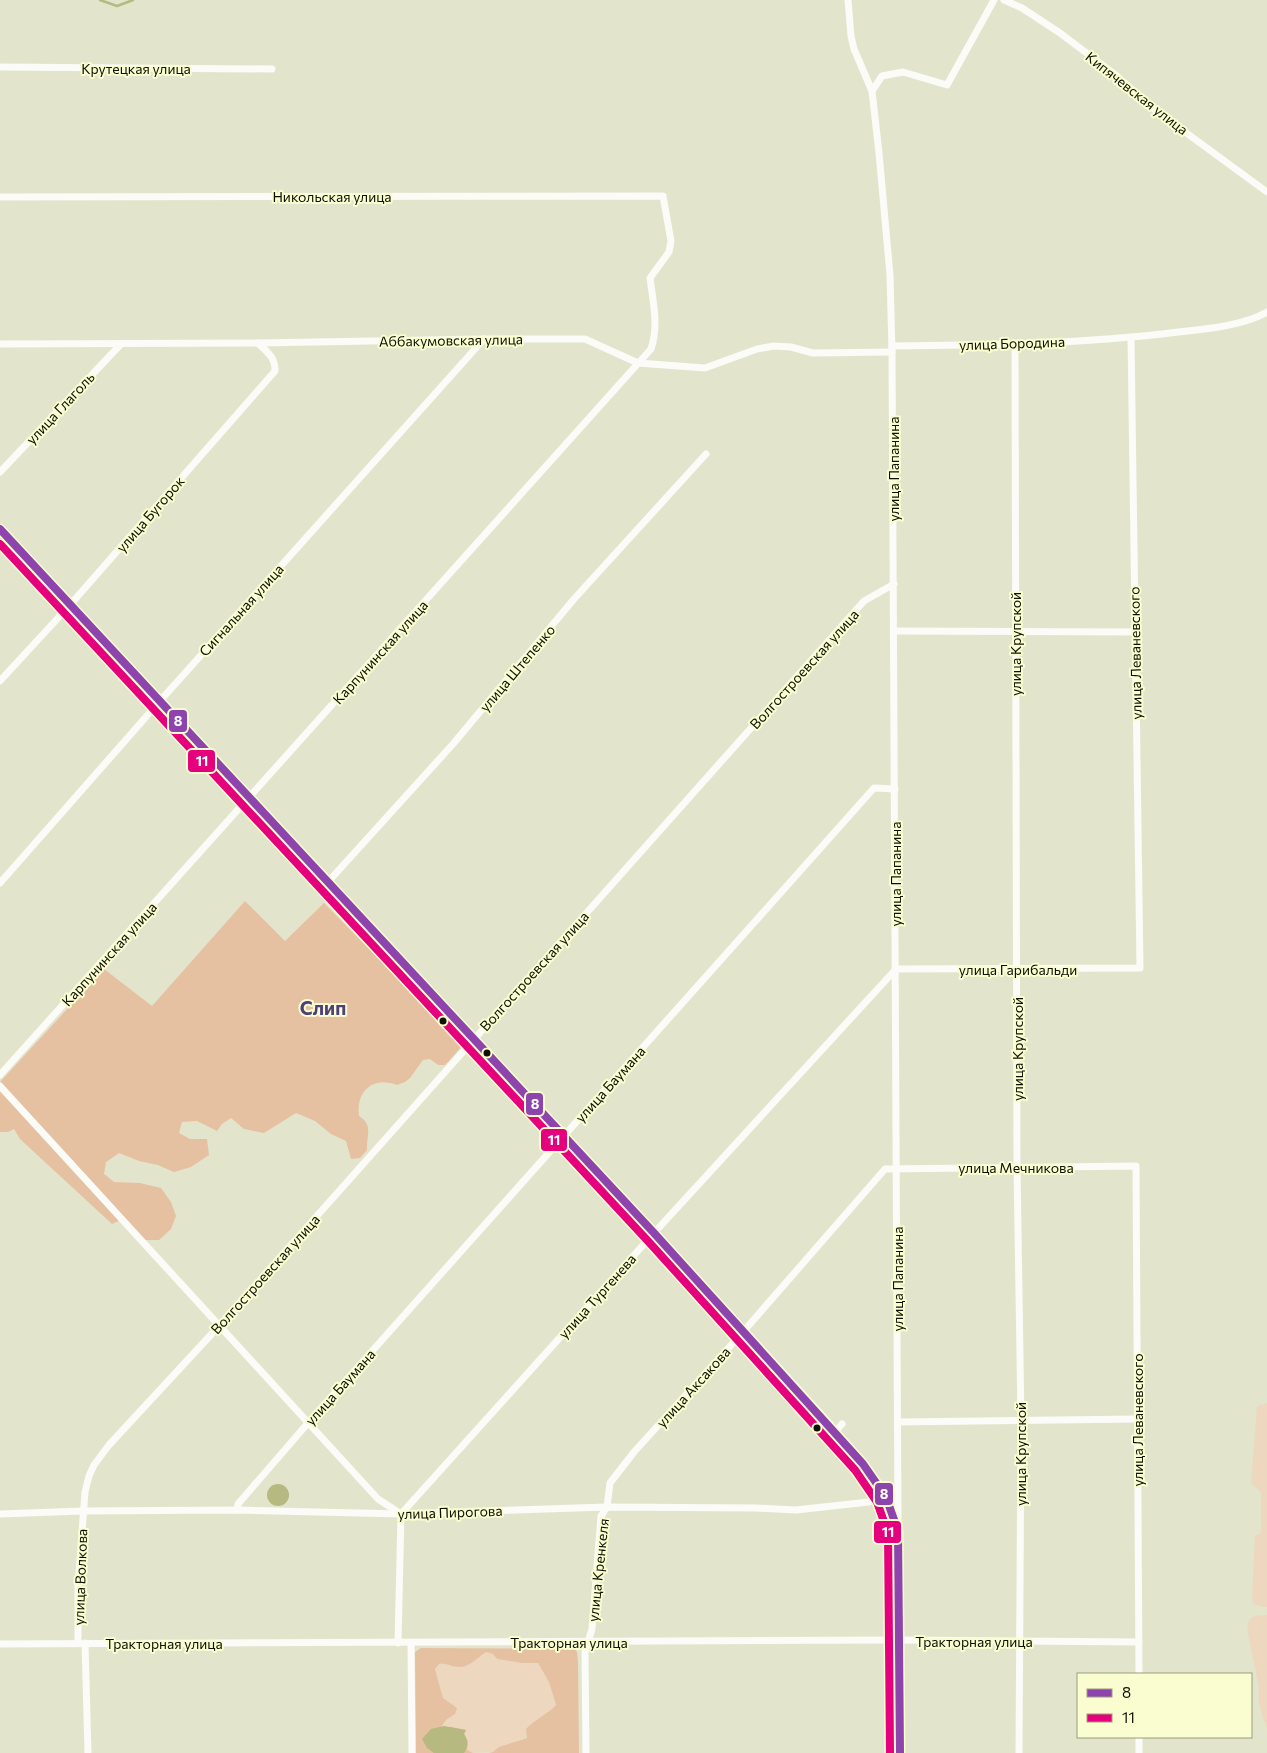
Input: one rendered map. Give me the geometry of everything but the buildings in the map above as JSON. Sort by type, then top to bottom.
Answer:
[{"type":"street","name":"улица Папанина","points":[[848,0],[854,49],[872,91],[890,275],[894,584],[897,1491],[900,1753]]},
{"type":"street","points":[[872,91],[882,76],[903,72],[947,85],[994,0]]},
{"type":"street","name":"Кипячевская улица","points":[[1004,0],[1022,8],[1060,33],[1117,76],[1155,110],[1267,192]]},
{"type":"street","name":"Крутецкая улица","points":[[0,67],[272,69]]},
{"type":"street","name":"Никольская улица","points":[[0,197],[663,196]]},
{"type":"street","name":"Карпунинская улица","points":[[0,1074],[250,798],[651,349],[655,337],[655,322],[650,278],[669,252],[671,241],[663,196]]},
{"type":"street","name":"улица Бородина","points":[[892,349],[1131,338],[1225,326],[1267,312]]},
{"type":"street","name":"улица Леваневского","points":[[1131,338],[1140,968]]},
{"type":"street","name":"Аббакумовская улица","points":[[0,344],[258,344],[484,339],[585,339],[638,364],[705,368],[757,349],[774,346],[791,347],[813,353],[892,349]]},
{"type":"street","name":"Сигнальная улица","points":[[0,883],[484,339]]},
{"type":"street","name":"улица Глаголь","points":[[0,472],[121,344]]},
{"type":"street","name":"улица Бугорок","points":[[0,681],[70,605],[275,371],[275,362],[258,344]]},
{"type":"street","name":"улица Крупской","points":[[1014,344],[1017,1167],[1021,1420],[1018,1641],[1019,1753]]},
{"type":"street","name":"улица Штепенко","points":[[328,882],[454,744],[574,598],[706,454]]},
{"type":"street","points":[[0,529],[654,1233],[743,1332],[839,1428],[886,1497],[898,1531]]},
{"type":"street","name":"Волгостроевская улица","points":[[82,1511],[89,1476],[109,1445],[219,1326],[864,602],[894,584]]},
{"type":"street","points":[[894,631],[1134,632]]},
{"type":"street","name":"улица Баумана","points":[[237,1510],[238,1504],[308,1423],[874,788],[894,788]]},
{"type":"street","name":"улица Гарибальди","points":[[896,970],[1140,968]]},
{"type":"street","name":"улица Тургенева","points":[[401,1514],[654,1233],[896,970]]},
{"type":"street","points":[[0,1086],[378,1499],[401,1514],[398,1643]]},
{"type":"street","name":"улица Леваневского","points":[[1136,1166],[1139,1673]]},
{"type":"street","name":"улица Мечникова","points":[[896,1168],[1136,1166]]},
{"type":"street","name":"улица Аксакова","points":[[607,1507],[610,1484],[634,1452],[743,1332],[885,1169],[896,1168]]},
{"type":"street","points":[[898,1422],[1136,1419]]},
{"type":"street","name":"улица Пирогова","points":[[0,1514],[82,1511],[237,1510],[401,1514],[607,1507],[796,1510],[869,1502],[886,1497],[897,1491]]},
{"type":"street","name":"улица Кренкеля","points":[[586,1753],[585,1652],[592,1630],[601,1516],[607,1507]]},
{"type":"street","name":"улица Волкова","points":[[82,1511],[78,1586],[88,1753]]},
{"type":"street","name":"Тракторная улица","points":[[0,1644],[899,1640],[1139,1642]]},
{"type":"street","points":[[411,1643],[412,1753]]},
{"type":"street","points":[[1139,1738],[1139,1753]]},
{"type":"shaded area","points":[[245,901],[285,941],[324,903],[463,1045],[445,1065],[438,1065],[430,1059],[423,1060],[405,1082],[397,1085],[388,1083],[374,1084],[363,1093],[360,1099],[359,1116],[366,1123],[368,1131],[367,1150],[360,1158],[351,1159],[346,1141],[331,1134],[315,1121],[296,1113],[264,1133],[244,1129],[231,1118],[222,1124],[217,1131],[197,1121],[182,1122],[179,1133],[190,1139],[207,1139],[209,1155],[191,1167],[174,1172],[119,1153],[106,1162],[104,1174],[114,1182],[140,1183],[161,1188],[171,1202],[176,1216],[171,1229],[159,1240],[145,1240],[123,1219],[112,1224],[20,1139],[14,1129],[8,1132],[0,1132],[0,1082],[104,969],[152,1006]]},
{"type":"shaded area","points":[[1267,1403],[1267,1607],[1264,1607],[1253,1604],[1252,1598],[1255,1536],[1261,1533],[1261,1492],[1251,1483],[1257,1406]]},
{"type":"shaded area","points":[[278,1484],[286,1487],[289,1495],[286,1503],[278,1506],[270,1503],[267,1495],[270,1487]]},
{"type":"shaded area","points":[[1267,1615],[1267,1728],[1259,1704],[1259,1688],[1247,1628],[1251,1618]]},
{"type":"shaded area","points":[[421,1648],[575,1649],[578,1662],[579,1753],[489,1753],[499,1747],[527,1738],[526,1729],[556,1705],[549,1682],[538,1663],[522,1663],[497,1659],[493,1654],[486,1652],[466,1666],[456,1667],[439,1664],[435,1669],[443,1698],[457,1708],[455,1714],[446,1720],[441,1727],[466,1730],[464,1734],[468,1741],[467,1750],[473,1753],[416,1753],[415,1652]]},
{"type":"shaded area","points":[[485,1652],[493,1654],[497,1659],[522,1663],[538,1663],[549,1682],[556,1705],[545,1715],[531,1723],[527,1737],[500,1747],[493,1752],[473,1753],[466,1750],[468,1741],[464,1734],[466,1731],[457,1728],[440,1727],[455,1714],[456,1708],[443,1698],[435,1669],[439,1664],[456,1667],[466,1666]]},
{"type":"shaded area","points":[[444,1726],[466,1730],[464,1734],[467,1746],[464,1753],[434,1753],[427,1748],[422,1739],[431,1729]]},
{"type":"waterway","points":[[100,0],[117,6],[133,0]]},
{"type":"transit line","name":"8","points":[[0,529],[654,1233],[863,1464],[886,1497],[898,1531],[900,1753]]},
{"type":"transit line","name":"11","points":[[0,544],[647,1240],[855,1470],[877,1502],[888,1533],[890,1753]]},
{"type":"district","name":"Слип","points":[[323,1007]]}]
